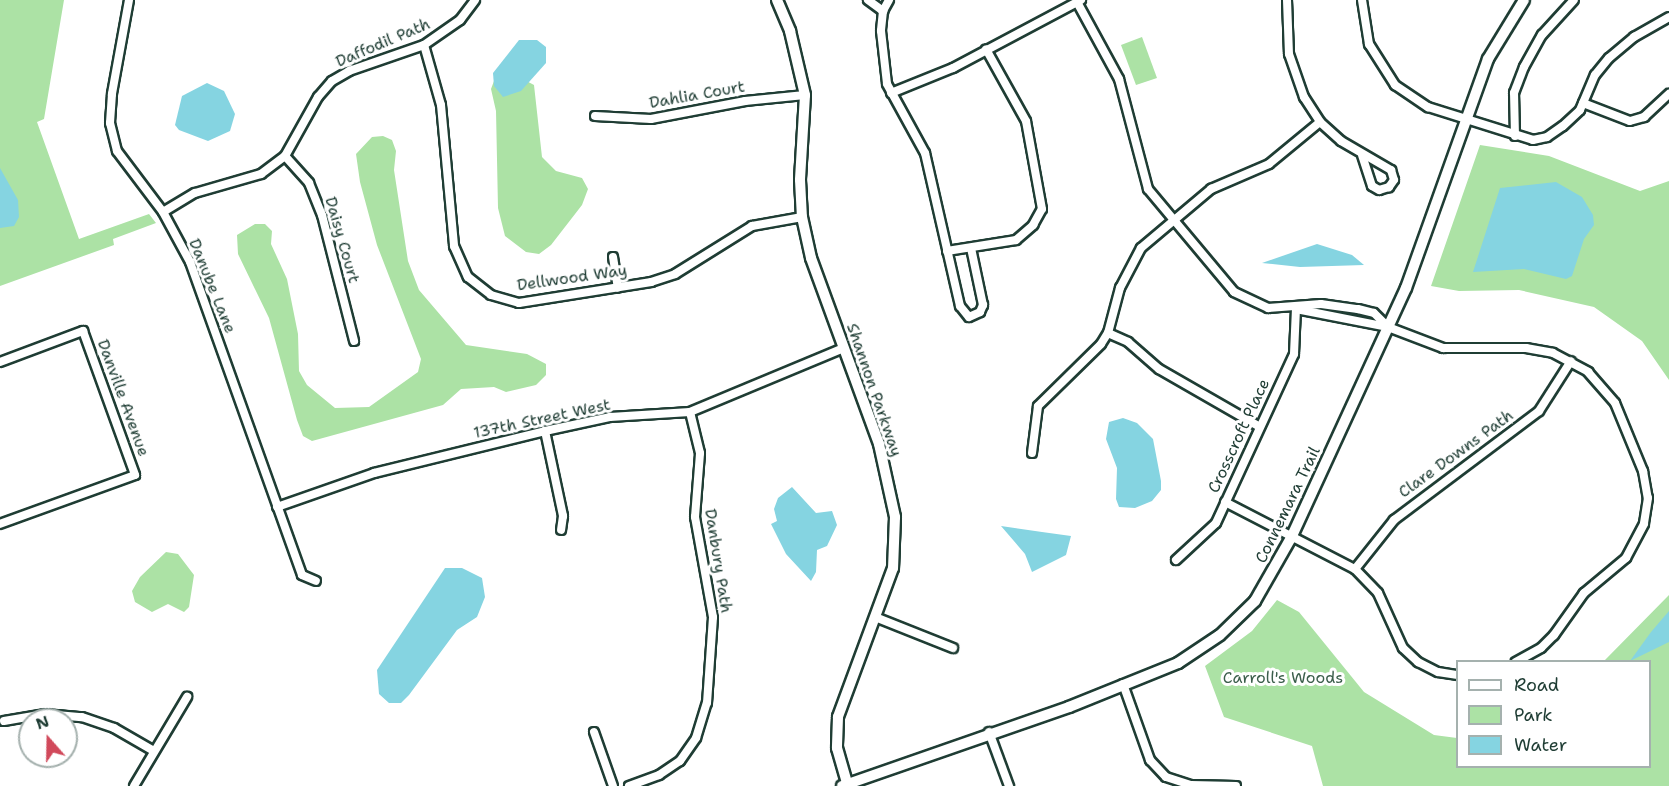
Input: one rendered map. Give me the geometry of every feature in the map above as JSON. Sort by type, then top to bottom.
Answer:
[{"type":"street","name":"Danube Lane","points":[[129,0],[110,123],[117,151],[129,171],[163,212],[190,262],[302,575],[315,582]]},
{"type":"street","name":"Daffodil Path","points":[[163,212],[195,193],[261,174],[285,156],[318,96],[332,81],[349,71],[424,45],[460,20],[475,0]]},
{"type":"street","name":"Shannon Parkway","points":[[777,0],[790,31],[805,95],[802,217],[811,258],[879,444],[895,518],[892,568],[838,717],[837,748],[846,785]]},
{"type":"street","points":[[868,0],[883,10]]},
{"type":"street","points":[[889,0],[883,10],[882,53],[891,93],[925,153],[960,306],[969,317],[980,312],[984,305],[971,248]]},
{"type":"street","points":[[1287,0],[1292,64],[1304,97],[1320,122],[1362,156]]},
{"type":"street","points":[[1362,0],[1369,44],[1388,76],[1419,102],[1466,120],[1533,140],[1547,137],[1563,126],[1583,103],[1595,75],[1609,58],[1634,37],[1669,17]]},
{"type":"street","name":"Connemara Trail","points":[[846,785],[1178,663],[1235,622],[1255,601],[1291,538],[1388,327],[1419,257],[1494,45],[1524,0]]},
{"type":"street","points":[[1515,136],[1514,93],[1524,67],[1542,35],[1574,0]]},
{"type":"street","points":[[891,93],[953,68],[1079,1],[1119,79],[1145,183],[1172,220],[1240,296],[1268,308],[1296,309],[1321,304],[1374,313],[1388,327],[1443,348],[1526,348],[1553,353],[1571,361],[1601,384],[1634,442],[1648,498],[1644,525],[1626,558],[1584,593],[1554,635],[1541,648],[1520,660]]},
{"type":"street","name":"Dellwood Way","points":[[424,45],[441,105],[454,246],[468,277],[491,295],[519,303],[618,288],[675,274],[752,226],[802,217]]},
{"type":"street","points":[[947,251],[1016,240],[1033,225],[1042,209],[1026,121],[986,49]]},
{"type":"street","points":[[1583,103],[1630,121],[1644,117],[1669,94]]},
{"type":"street","name":"Dahlia Court","points":[[595,116],[651,119],[745,101],[805,95]]},
{"type":"street","points":[[1032,453],[1038,406],[1095,352],[1108,333],[1120,288],[1134,256],[1172,220],[1211,189],[1269,164],[1320,122]]},
{"type":"street","name":"Daisy Court","points":[[285,156],[309,183],[321,215],[354,341]]},
{"type":"street","points":[[613,257],[618,288]]},
{"type":"street","name":"Crosscroft Place","points":[[1176,560],[1209,533],[1226,502],[1293,354],[1296,309]]},
{"type":"street","name":"Danville Avenue","points":[[0,362],[83,331],[135,475],[0,524]]},
{"type":"street","points":[[1108,333],[1128,342],[1159,369],[1260,427]]},
{"type":"street","name":"137th Street West","points":[[277,507],[375,473],[545,431],[610,417],[690,411],[844,348]]},
{"type":"street","name":"Clare Downs Path","points":[[1355,569],[1394,520],[1539,411],[1571,361]]},
{"type":"street","name":"Danbury Path","points":[[629,786],[659,775],[680,761],[696,738],[707,703],[713,617],[695,517],[700,453],[690,411]]},
{"type":"street","points":[[545,431],[563,516],[561,530]]},
{"type":"street","points":[[1226,502],[1291,538],[1355,569],[1378,593],[1403,648],[1418,662],[1438,672],[1456,675]]},
{"type":"street","points":[[875,617],[952,648]]},
{"type":"street","points":[[1123,684],[1150,760],[1166,777],[1191,785],[1236,786]]},
{"type":"street","points":[[134,786],[187,697]]},
{"type":"street","points":[[4,721],[45,714],[82,717],[114,728],[154,751]]},
{"type":"street","points":[[594,732],[613,786]]},
{"type":"street","points":[[989,732],[1009,786]]},
{"type":"green space","points":[[0,0],[64,0],[44,119],[37,122],[79,239],[149,214],[156,223],[113,239],[114,245],[0,286]]},
{"type":"green space","points":[[1142,37],[1157,78],[1136,85],[1121,45]]},
{"type":"green space","points":[[519,77],[534,85],[542,157],[556,171],[582,178],[588,189],[582,205],[551,245],[539,254],[526,252],[505,236],[498,208],[496,111],[491,89],[494,81]]},
{"type":"green space","points":[[383,136],[392,140],[396,151],[394,170],[408,261],[419,290],[466,345],[527,354],[546,364],[546,375],[536,385],[506,392],[494,387],[461,389],[443,405],[312,441],[303,436],[297,420],[269,318],[238,254],[237,235],[255,224],[265,224],[272,231],[271,244],[287,279],[298,334],[299,371],[307,385],[335,408],[369,407],[418,372],[421,359],[377,245],[360,182],[356,154],[372,137]]},
{"type":"green space","points":[[1480,145],[1549,156],[1640,191],[1669,181],[1669,380],[1642,341],[1594,307],[1519,290],[1459,291],[1431,286]]},
{"type":"green space","points":[[166,552],[178,554],[194,575],[189,607],[184,612],[168,604],[152,612],[135,602],[132,591],[140,577]]},
{"type":"green space","name":"Carroll's Woods","points":[[1669,595],[1669,786],[1323,786],[1312,746],[1224,717],[1205,666],[1252,631],[1277,600],[1299,612],[1364,692],[1434,735],[1456,738],[1456,768],[1651,768],[1651,660],[1605,660]]},
{"type":"water","points":[[519,40],[537,40],[546,47],[546,63],[521,91],[503,97],[494,86],[493,73]]},
{"type":"water","points":[[207,83],[224,91],[235,114],[230,131],[208,141],[179,130],[175,125],[182,96]]},
{"type":"water","points":[[0,168],[18,200],[19,217],[14,226],[0,228]]},
{"type":"water","points":[[1556,182],[1582,197],[1593,215],[1594,225],[1584,239],[1572,276],[1566,279],[1524,269],[1473,272],[1500,188]]},
{"type":"water","points":[[1317,244],[1352,255],[1364,265],[1300,267],[1262,263]]},
{"type":"water","points":[[1123,418],[1137,423],[1153,439],[1161,481],[1161,490],[1152,501],[1135,508],[1119,507],[1116,499],[1117,468],[1106,439],[1109,422]]},
{"type":"water","points":[[792,487],[816,513],[832,511],[837,525],[827,546],[817,550],[816,572],[811,581],[786,554],[771,524],[777,521],[774,509],[778,498]]},
{"type":"water","points":[[1001,526],[1071,536],[1066,555],[1032,572],[1025,554]]},
{"type":"water","points":[[445,568],[462,568],[482,578],[485,597],[477,617],[457,630],[401,703],[389,703],[379,694],[377,670]]},
{"type":"water","points":[[1669,611],[1669,642],[1631,660]]}]
